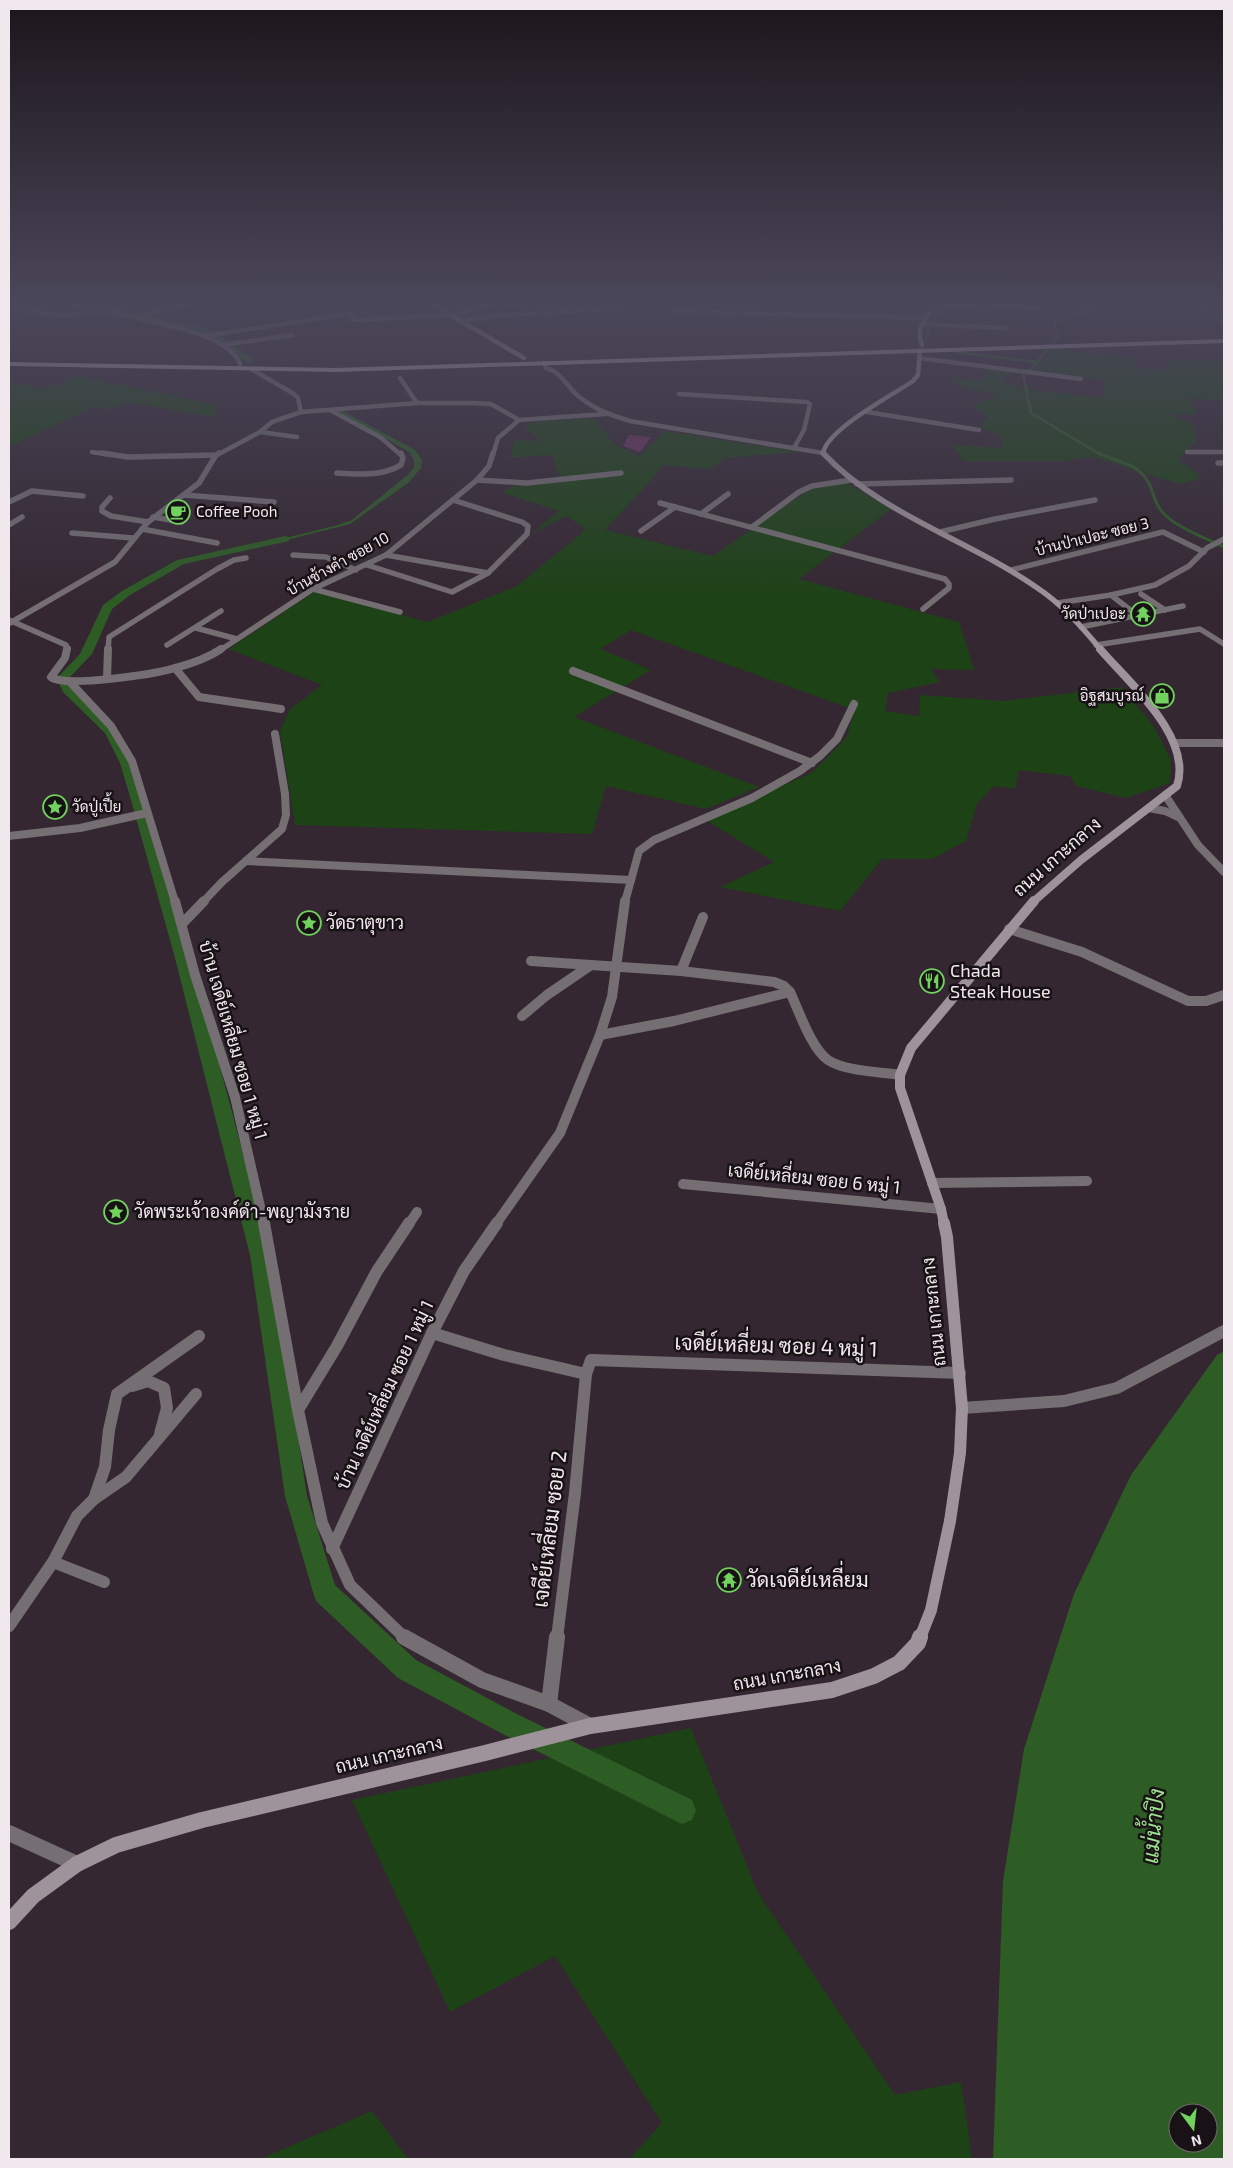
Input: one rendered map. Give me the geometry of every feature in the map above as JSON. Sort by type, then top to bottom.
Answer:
[{"type":"street","points":[[299,402],[301,412]]},
{"type":"street","points":[[586,402],[606,414],[653,426],[824,453],[825,444],[832,437],[882,402]]},
{"type":"street","points":[[794,448],[804,430],[810,404],[807,402]]},
{"type":"street","points":[[92,452],[128,457],[216,455],[260,432],[272,422],[301,412],[330,409],[417,404],[492,404],[519,420],[606,414]]},
{"type":"street","points":[[330,409],[388,443],[401,452],[403,459],[401,465],[389,473],[380,475],[338,473]]},
{"type":"street","points":[[867,412],[979,430]]},
{"type":"street","name":"บ้านช้างคำ ซอย 10","points":[[65,682],[144,675],[175,668],[214,654],[313,589],[386,555],[477,480],[489,466],[498,438],[519,420]]},
{"type":"street","points":[[260,432],[297,437]]},
{"type":"street","points":[[1187,452],[1224,452]]},
{"type":"street","name":"ถนน เกาะกลาง","points":[[9,1922],[33,1896],[77,1864],[116,1845],[202,1820],[485,1753],[590,1726],[832,1690],[874,1676],[899,1663],[918,1642],[931,1610],[950,1521],[960,1453],[962,1408],[947,1237],[941,1209],[900,1088],[900,1074],[911,1048],[1008,929],[1047,887],[1177,786],[1181,776],[1179,754],[1174,743],[1150,708],[1057,603],[1039,588],[1011,570],[856,484],[833,465],[824,453]]},
{"type":"street","points":[[10,622],[99,573],[115,562],[133,538],[150,520],[199,482],[216,455]]},
{"type":"street","points":[[477,480],[527,483],[621,473]]},
{"type":"street","points":[[752,527],[799,492],[812,486],[851,480]]},
{"type":"street","points":[[856,484],[1011,480]]},
{"type":"street","points":[[9,502],[32,490],[83,496]]},
{"type":"street","points":[[701,514],[728,494]]},
{"type":"street","points":[[184,495],[274,502]]},
{"type":"street","points":[[110,498],[102,507],[102,512],[111,516],[182,522]]},
{"type":"street","points":[[367,565],[452,592],[488,573],[525,538],[529,530],[528,526],[453,500]]},
{"type":"street","points":[[940,532],[995,519],[1095,500]]},
{"type":"street","points":[[660,503],[944,579],[949,584],[949,588],[923,609]]},
{"type":"street","points":[[641,531],[675,507]]},
{"type":"street","points":[[9,525],[22,517]]},
{"type":"street","points":[[142,528],[217,543]]},
{"type":"street","name":"บ้านป่าเปอะ ซอย 3","points":[[1011,570],[1162,532],[1180,538],[1204,552]]},
{"type":"street","points":[[72,533],[133,538]]},
{"type":"street","points":[[1057,603],[1111,595],[1155,584],[1189,566],[1219,541]]},
{"type":"street","points":[[293,555],[314,554],[325,556],[356,570]]},
{"type":"street","points":[[386,555],[488,573]]},
{"type":"street","points":[[107,679],[108,637],[217,569],[234,560],[246,558]]},
{"type":"street","points":[[313,589],[400,612]]},
{"type":"street","points":[[1141,594],[1165,610]]},
{"type":"street","points":[[1111,595],[1138,616]]},
{"type":"street","points":[[1081,628],[1183,606]]},
{"type":"street","points":[[167,645],[221,611]]},
{"type":"street","points":[[10,622],[66,645],[68,651],[66,656],[51,677],[65,682]]},
{"type":"street","points":[[196,628],[237,639]]},
{"type":"street","points":[[1096,645],[1200,629],[1224,644]]},
{"type":"street","points":[[175,668],[199,697],[281,709]]},
{"type":"street","points":[[573,671],[812,763]]},
{"type":"street","name":"บ้าน เจดีย์เหลี่ยม ซอย 1 หมู่ 1","points":[[65,682],[111,726],[132,761],[142,814],[182,924],[195,975],[235,1097],[271,1253],[298,1410],[322,1523],[332,1549],[350,1585],[406,1639],[482,1680],[549,1704],[590,1726]]},
{"type":"street","name":"บ้าน เจดีย์เหลี่ยม ซอย 1 หมู่ 1","points":[[332,1549],[432,1333],[464,1271],[560,1132],[600,1035],[612,998],[618,966],[626,896],[640,851],[654,840],[762,792],[812,763],[837,739],[854,704]]},
{"type":"street","points":[[182,924],[222,882],[282,829],[286,815],[285,794],[275,734]]},
{"type":"street","points":[[1174,743],[1224,743]]},
{"type":"street","points":[[1166,795],[1198,844],[1224,872]]},
{"type":"street","points":[[1149,808],[1165,811],[1181,819]]},
{"type":"street","points":[[9,836],[80,828],[142,814]]},
{"type":"street","points":[[246,861],[631,880]]},
{"type":"street","points":[[681,971],[703,917]]},
{"type":"street","points":[[1008,929],[1082,952],[1188,1001],[1206,1001],[1224,995]]},
{"type":"street","points":[[531,961],[681,971],[774,982],[784,986],[790,992],[816,1044],[828,1060],[838,1064],[900,1074]]},
{"type":"street","points":[[522,1016],[536,1001],[572,979],[591,964]]},
{"type":"street","points":[[600,1035],[674,1021],[790,992]]},
{"type":"street","points":[[932,1183],[1087,1181]]},
{"type":"street","name":"เจดีย์เหลี่ยม ซอย 6 หมู่ 1","points":[[683,1184],[941,1209]]},
{"type":"street","points":[[298,1410],[337,1346],[377,1271],[418,1212]]},
{"type":"street","points":[[962,1408],[1064,1401],[1117,1388],[1224,1332]]},
{"type":"street","points":[[432,1333],[504,1356],[586,1374]]},
{"type":"street","points":[[94,1499],[106,1467],[109,1430],[117,1394],[199,1336]]},
{"type":"street","name":"เจดีย์เหลี่ยม ซอย 4 หมู่ 1","points":[[591,1360],[960,1373]]},
{"type":"street","name":"เจดีย์เหลี่ยม ซอย 2","points":[[549,1704],[575,1493],[586,1374],[591,1360]]},
{"type":"street","points":[[124,1389],[148,1381],[164,1388],[167,1408],[159,1438]]},
{"type":"street","points":[[9,1626],[53,1562],[77,1516],[94,1499],[126,1477],[196,1394]]},
{"type":"street","points":[[53,1562],[104,1582]]},
{"type":"street","points":[[9,1833],[77,1864]]},
{"type":"shaded area","points":[[9,402],[127,402],[109,409],[95,406],[9,447]]},
{"type":"shaded area","points":[[128,402],[204,402],[218,405],[214,417]]},
{"type":"shaded area","points":[[980,402],[1191,402],[1196,415],[1171,414],[1192,424],[1197,440],[1178,459],[1202,478],[1179,484],[1094,457],[1063,461],[963,461],[953,445],[1002,448],[1001,435],[979,428],[988,417],[972,405]]},
{"type":"shaded area","points":[[594,418],[615,445],[639,456],[665,431],[800,452],[726,458],[710,469],[662,465],[654,477],[605,530],[713,556],[813,487],[845,482],[891,509],[799,579],[959,622],[974,670],[931,669],[940,682],[888,693],[885,711],[919,716],[920,695],[1004,701],[1122,687],[1155,728],[1171,760],[1170,783],[1126,798],[1076,786],[1070,776],[1019,770],[1015,789],[994,786],[977,804],[966,841],[932,859],[882,859],[840,911],[720,887],[774,862],[706,820],[813,772],[846,738],[855,710],[631,630],[600,649],[651,670],[574,717],[759,787],[706,809],[606,786],[592,834],[295,825],[280,731],[290,709],[322,685],[229,649],[314,592],[428,622],[517,586],[583,532],[583,527],[566,516],[530,535],[559,511],[503,493],[510,487],[561,482],[552,455],[510,458],[514,440],[539,441],[535,435],[524,429],[531,422]]},
{"type":"shaded area","points":[[691,1728],[758,1893],[895,2095],[961,2082],[972,2159],[629,2159],[662,2123],[555,1956],[450,2012],[352,1800]]},
{"type":"shaded area","points":[[372,2111],[408,2159],[260,2159]]},
{"type":"water","points":[[334,410],[341,410],[415,450],[422,460],[421,468],[408,483],[350,524],[263,546],[261,544],[352,520],[409,474],[414,467],[414,460],[408,451]]},
{"type":"water","name":"แม่น้ำปิง","points":[[1224,1351],[1224,2159],[993,2159],[1003,1881],[1024,1749],[1074,1594],[1131,1475],[1217,1355]]},
{"type":"building","points":[[629,435],[651,437],[640,452],[623,446]]},
{"type":"waterway","points":[[1029,402],[1031,413],[1101,455]]},
{"type":"waterway","points":[[1099,453],[1138,470],[1148,481],[1159,508],[1169,518],[1192,532],[1224,547]]},
{"type":"waterway","points":[[285,539],[181,562],[126,593],[107,607],[86,654],[63,678],[67,689],[111,731],[127,763],[138,800],[183,958],[260,1255],[296,1496],[325,1592],[407,1669],[508,1723],[682,1810]]},
{"type":"place","name":"Coffee Pooh","points":[[178,512]]},
{"type":"place","name":"วัดป่าเปอะ","points":[[1143,614]]},
{"type":"place","name":"อิฐสมบูรณ์","points":[[1162,696]]},
{"type":"place","name":"วัดปู่เปี้ย","points":[[55,807]]},
{"type":"place","name":"วัดธาตุขาว","points":[[309,923]]},
{"type":"place","name":"Chada Steak House","points":[[932,981]]},
{"type":"place","name":"วัดพระเจ้าองค์ดำ-พญามังราย","points":[[116,1212]]},
{"type":"place","name":"วัดเจดีย์เหลี่ยม","points":[[729,1580]]}]
